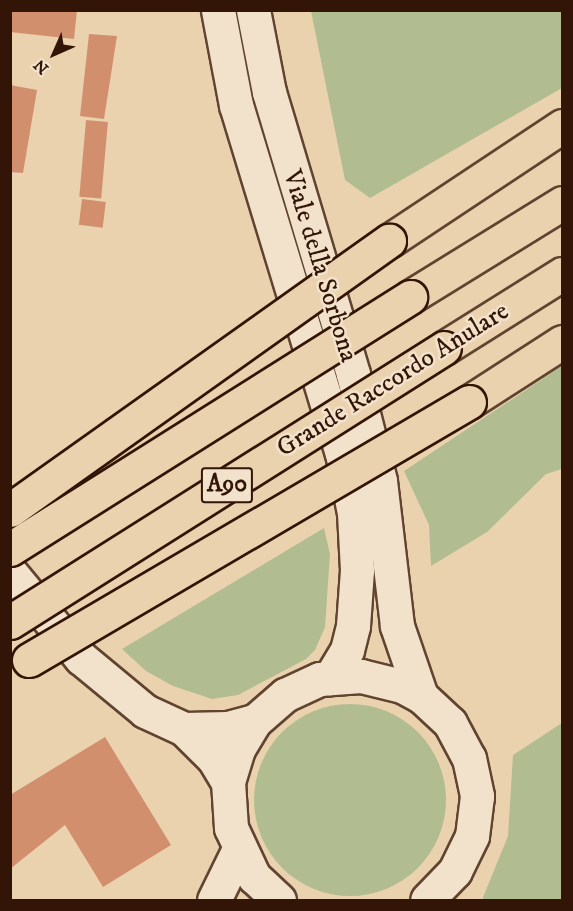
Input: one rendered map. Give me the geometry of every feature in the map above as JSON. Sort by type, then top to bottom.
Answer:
[{"type":"highway","points":[[10,510],[389,241],[562,126]]},
{"type":"highway","name":"A90","points":[[10,549],[562,203]]},
{"type":"highway","name":"Grande Raccordo Anulare","points":[[10,622],[562,274]]},
{"type":"highway","points":[[20,665],[469,402],[562,342]]},
{"type":"street","name":"Viale della Sorbona","points":[[218,10],[236,105],[342,453],[354,513],[357,570],[353,626],[347,650],[330,678]]},
{"type":"street","name":"Viale della Sorbona","points":[[253,10],[275,115],[353,374],[380,481],[396,626],[421,696]]},
{"type":"street","points":[[10,572],[81,658],[104,681],[145,711],[184,729],[214,759],[228,782]]},
{"type":"street","points":[[277,899],[254,877],[238,851],[227,806],[228,782],[238,749],[255,721],[285,695],[330,678],[361,676],[382,679],[421,696],[443,716],[461,740],[469,758],[477,796],[468,845],[437,896]]},
{"type":"street","points":[[184,729],[228,728],[255,721]]},
{"type":"street","points":[[214,900],[238,851]]},
{"type":"street","points":[[232,900],[258,895],[277,899]]},
{"type":"green space","points":[[311,11],[562,11],[562,88],[370,198],[345,180]]},
{"type":"green space","points":[[562,366],[562,469],[546,474],[487,532],[431,566],[429,525],[404,471]]},
{"type":"green space","points":[[324,528],[330,554],[325,627],[315,650],[306,659],[238,695],[212,699],[173,686],[146,671],[122,649]]},
{"type":"green space","points":[[350,704],[387,711],[418,732],[439,763],[446,800],[439,837],[418,868],[387,889],[350,896],[313,889],[282,868],[261,837],[254,800],[261,763],[282,732],[313,711]]},
{"type":"green space","points":[[562,723],[562,900],[482,900],[508,836],[513,755]]},
{"type":"building","points":[[10,10],[77,10],[74,39],[10,32]]},
{"type":"building","points":[[89,34],[117,36],[104,119],[80,116]]},
{"type":"building","points":[[10,85],[37,90],[23,173],[10,172]]},
{"type":"building","points":[[86,120],[108,122],[101,199],[79,197]]},
{"type":"building","points":[[82,199],[106,202],[103,228],[79,225]]},
{"type":"building","points":[[105,737],[171,845],[103,887],[65,825],[10,869],[10,795]]}]
